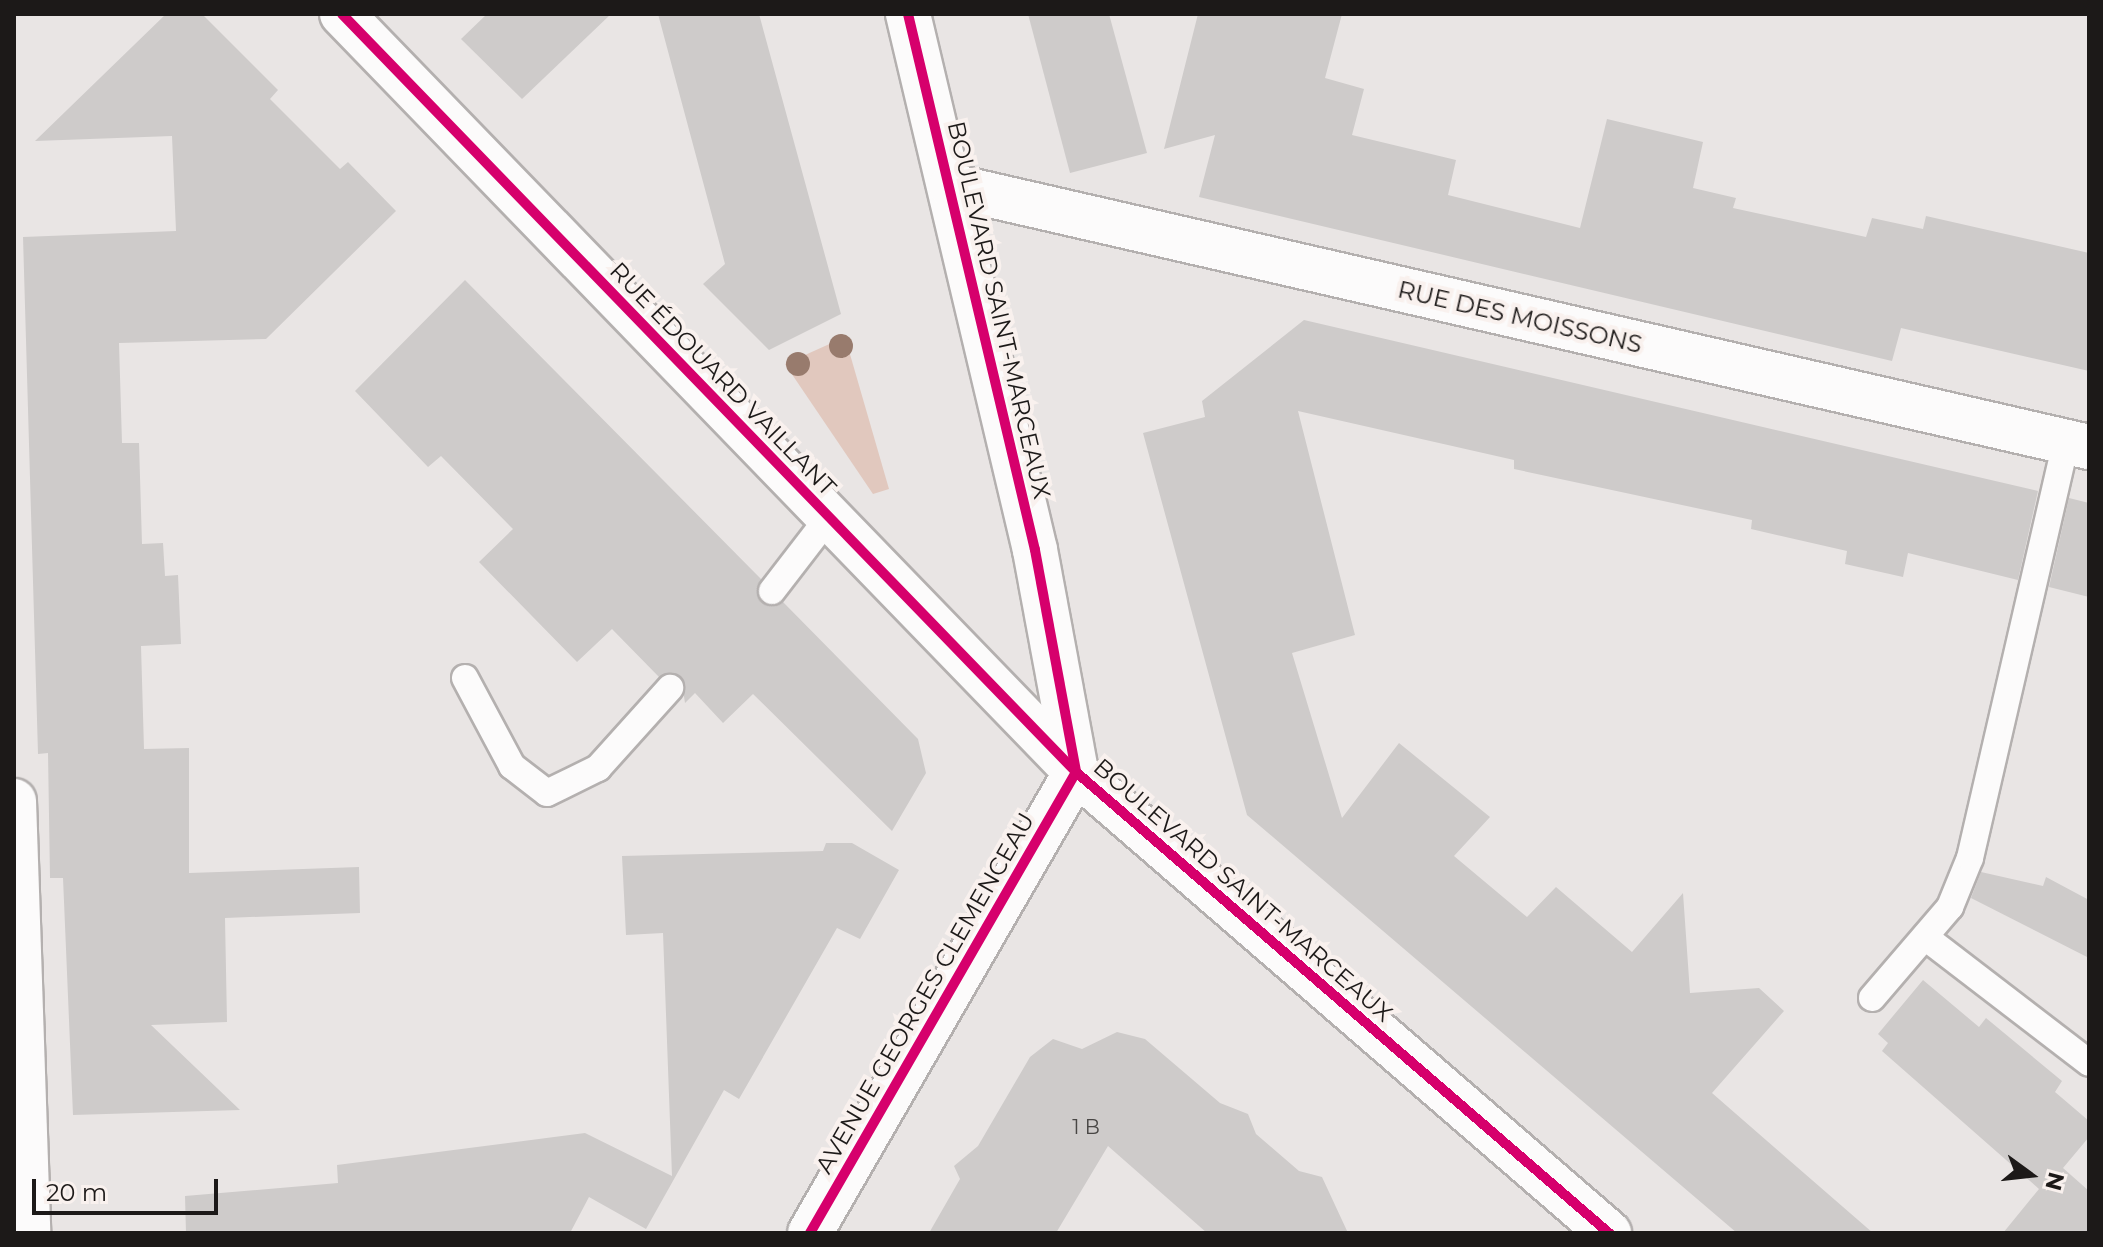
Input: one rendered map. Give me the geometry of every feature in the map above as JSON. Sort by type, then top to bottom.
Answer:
[{"type":"street","name":"RUE ÉDOUARD VAILLANT","points":[[342,14],[1076,772]]},
{"type":"street","name":"BOULEVARD SAINT-MARCEAUX","points":[[908,14],[951,186],[1052,627],[1076,772],[1609,1233]]},
{"type":"street","name":"RUE DES MOISSONS","points":[[951,186],[2078,445]]},
{"type":"street","name":"AVENUE GEORGES CLEMENCEAU","points":[[810,1233],[1076,772]]},
{"type":"street","points":[[14,801],[28,1233]]},
{"type":"lane","points":[[1872,998],[1950,907],[1970,858],[2078,445]]},
{"type":"lane","name":"RUE ÉDOUARD VAILLANT","points":[[772,591],[829,517]]},
{"type":"lane","points":[[465,678],[512,766],[547,793],[598,768],[670,688]]},
{"type":"lane","points":[[1925,937],[2089,1063]]},
{"type":"shaded area","points":[[845,337],[889,489],[873,494],[785,364]]},
{"type":"building","points":[[166,14],[202,14],[278,90],[270,99],[340,169],[348,162],[396,211],[266,339],[119,343],[122,443],[139,443],[142,544],[163,543],[165,576],[178,575],[181,644],[141,646],[144,749],[189,748],[189,873],[359,867],[360,913],[225,918],[227,1022],[151,1025],[240,1110],[73,1115],[63,878],[50,878],[48,753],[38,754],[23,237],[176,231],[172,136],[35,141]]},
{"type":"building","points":[[487,14],[611,14],[522,99],[461,39]]},
{"type":"building","points":[[658,14],[759,14],[841,314],[769,350],[703,284],[725,264]]},
{"type":"building","points":[[1028,14],[1109,14],[1147,153],[1070,173]]},
{"type":"building","points":[[1198,14],[1342,14],[1325,78],[1364,89],[1352,135],[1456,160],[1448,195],[1580,228],[1607,119],[1703,142],[1693,188],[1736,198],[1733,208],[1866,237],[1872,218],[1923,229],[1926,216],[2089,253],[2089,371],[1901,328],[1892,361],[1199,197],[1215,135],[1164,149]]},
{"type":"building","points":[[465,280],[761,579],[762,603],[783,602],[918,739],[926,773],[892,831],[753,694],[723,723],[695,693],[685,703],[681,677],[659,677],[612,629],[577,662],[479,562],[513,529],[441,456],[428,467],[355,391]]},
{"type":"building","points":[[1304,320],[2038,491],[2018,580],[1908,553],[1903,577],[1845,564],[1847,551],[1751,529],[1752,520],[1514,469],[1514,460],[1298,411],[1355,635],[1292,653],[1342,818],[1399,743],[1490,817],[1454,856],[1527,917],[1556,887],[1632,952],[1683,893],[1690,993],[1759,988],[1784,1011],[1712,1093],[1873,1233],[1737,1233],[1247,815],[1143,433],[1205,417],[1202,401]]},
{"type":"building","points":[[2069,498],[2089,503],[2089,597],[2049,587]]},
{"type":"building","points":[[826,843],[852,843],[899,870],[860,939],[837,928],[739,1099],[724,1090],[646,1229],[589,1197],[570,1233],[186,1233],[185,1196],[338,1183],[337,1165],[585,1133],[672,1176],[663,933],[626,935],[622,856],[823,851]]},
{"type":"building","points":[[1981,872],[2043,886],[2046,877],[2089,900],[2089,958],[1971,898]]},
{"type":"building","points":[[1923,980],[1979,1027],[1986,1018],[2062,1081],[2055,1092],[2089,1121],[2089,1137],[2063,1168],[2089,1191],[2089,1233],[2003,1233],[2039,1189],[1882,1051],[1888,1043],[1878,1034]]},
{"type":"building","points":[[1117,1032],[1145,1039],[1220,1103],[1248,1114],[1256,1134],[1299,1171],[1322,1177],[1348,1233],[1207,1233],[1108,1146],[1056,1233],[929,1233],[960,1179],[954,1166],[978,1146],[1030,1057],[1053,1039],[1082,1049]]},
{"type":"cycle path","points":[[342,14],[1076,772],[1609,1233]]},
{"type":"cycle path","points":[[908,14],[1035,550],[1076,772]]},
{"type":"cycle path","points":[[810,1233],[1076,772]]}]
